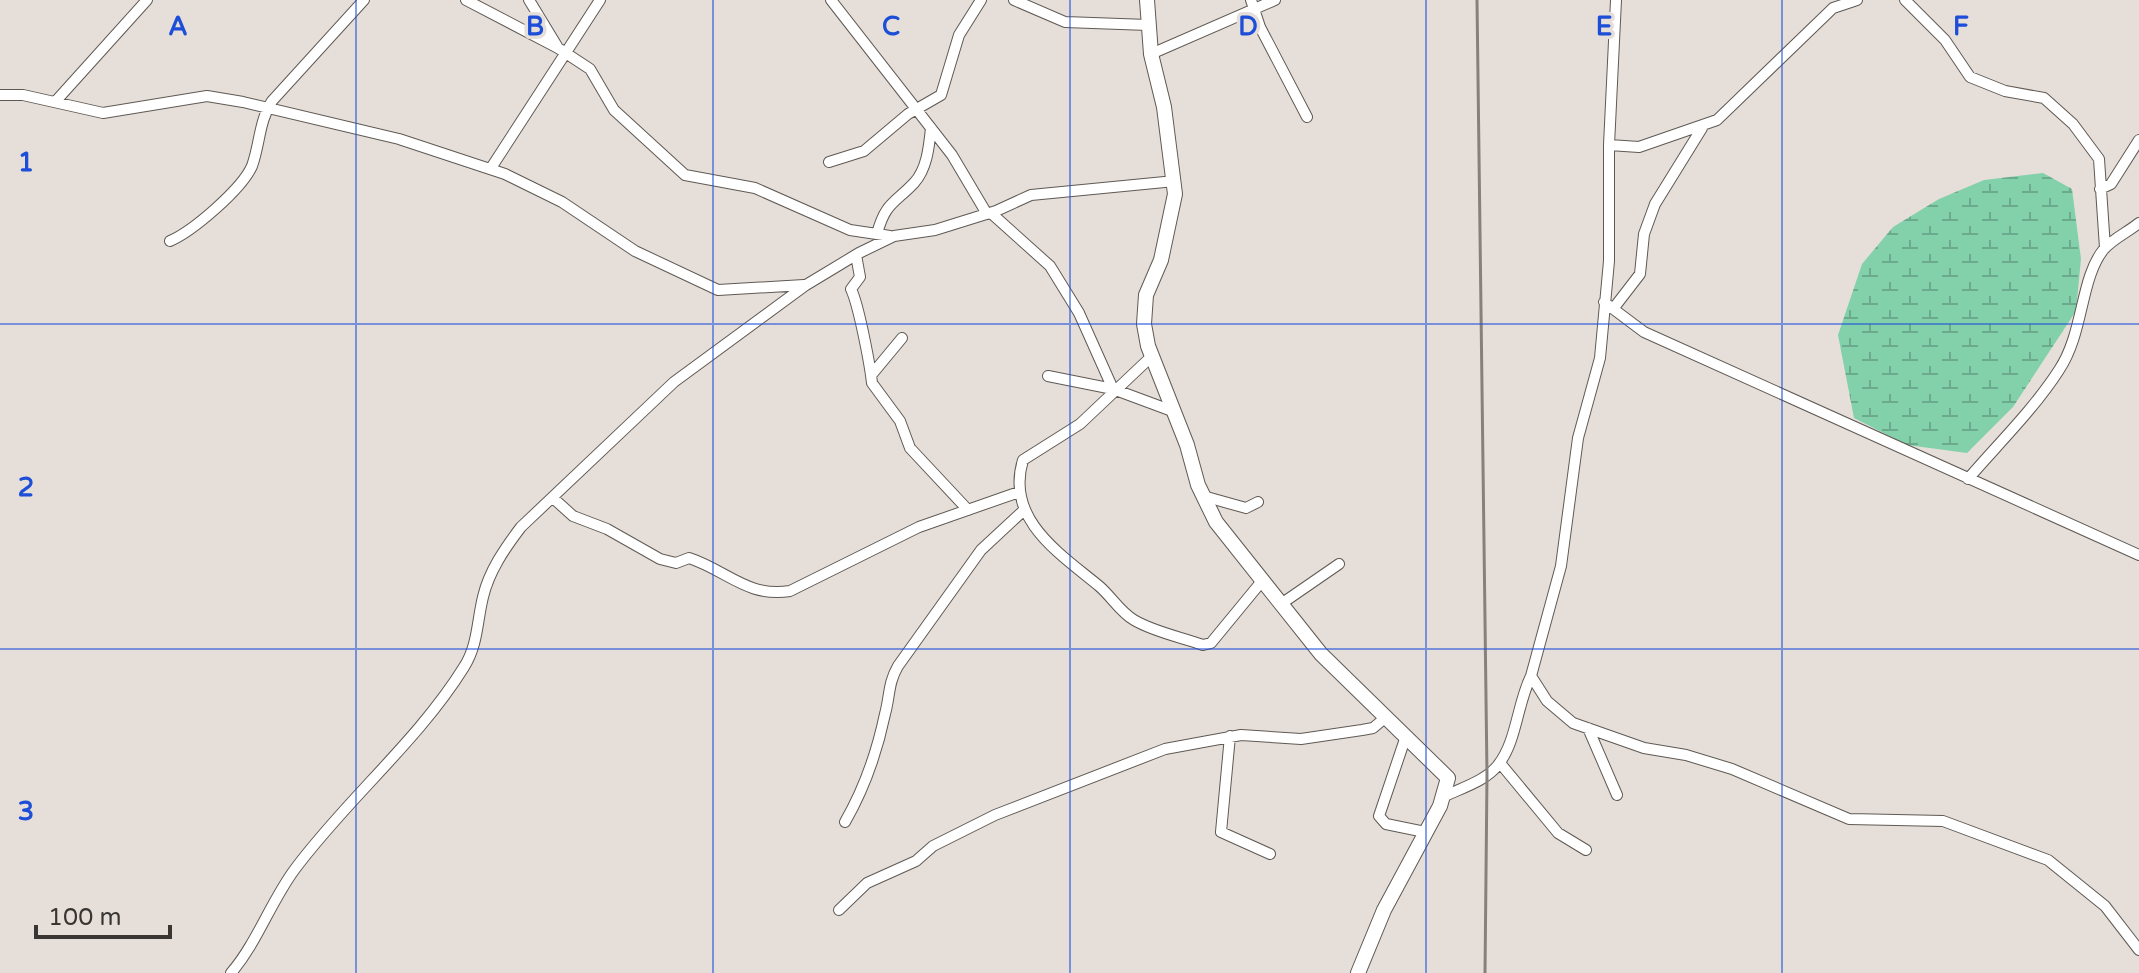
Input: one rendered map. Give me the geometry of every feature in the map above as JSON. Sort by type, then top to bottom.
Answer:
[{"type":"street","points":[[55,102],[147,0]]},
{"type":"street","points":[[170,241],[190,231],[248,172],[266,110],[295,73],[364,0]]},
{"type":"street","points":[[466,0],[561,50],[590,69],[614,110],[678,171],[702,179],[755,188],[850,230],[894,236],[935,230],[989,213],[1031,195],[1175,181]]},
{"type":"street","points":[[529,0],[561,50]]},
{"type":"street","points":[[491,168],[561,50],[600,0]]},
{"type":"street","points":[[831,0],[931,128],[989,213],[1050,266],[1079,313],[1115,390]]},
{"type":"street","points":[[829,162],[864,151],[916,110],[941,95],[959,35],[981,0]]},
{"type":"street","points":[[1014,0],[1065,22],[1148,25]]},
{"type":"street","points":[[1147,0],[1151,54],[1175,181],[1161,260],[1144,308],[1146,336],[1203,496],[1216,522],[1340,676],[1447,774],[1449,784],[1384,910],[1358,973]]},
{"type":"street","points":[[1151,54],[1253,4],[1275,0]]},
{"type":"street","points":[[1443,797],[1487,775],[1500,763],[1512,737],[1520,698],[1531,676],[1566,540],[1578,438],[1600,358],[1610,246],[1609,145],[1616,0]]},
{"type":"street","points":[[1609,145],[1639,147],[1664,136],[1702,128],[1717,120],[1826,14],[1857,0]]},
{"type":"street","points":[[1905,0],[1945,40],[1970,77],[1986,86],[2044,98],[2056,105],[2097,154],[2106,219],[2105,248]]},
{"type":"street","points":[[1253,4],[1307,117]]},
{"type":"street","points":[[0,95],[114,113],[207,96],[222,97],[266,110],[399,139],[491,168],[562,202],[635,251],[718,290],[806,285]]},
{"type":"street","points":[[877,234],[889,203],[914,183],[927,160],[931,128]]},
{"type":"street","points":[[1613,309],[1640,274],[1644,234],[1655,204],[1702,128]]},
{"type":"street","points":[[2100,189],[2111,184],[2139,140]]},
{"type":"street","points":[[1968,479],[2059,371],[2081,319],[2091,270],[2105,248],[2139,223]]},
{"type":"street","points":[[231,973],[294,869],[374,774],[409,739],[464,667],[475,646],[483,595],[497,562],[521,527],[674,382],[806,285],[894,236]]},
{"type":"street","points":[[856,255],[860,277],[851,289],[859,309],[860,328],[873,373]]},
{"type":"street","points":[[1604,302],[1644,332],[2139,555]]},
{"type":"street","points":[[902,338],[873,373],[871,379],[877,395],[900,421],[910,448],[968,510]]},
{"type":"street","points":[[1152,356],[1080,424],[1026,456],[1021,464],[1019,492],[1023,511],[1067,562],[1099,586],[1133,620],[1203,645],[1211,643],[1262,581]]},
{"type":"street","points":[[1048,376],[1115,390],[1175,412]]},
{"type":"street","points":[[553,498],[573,516],[607,529],[660,559],[676,563],[689,558],[765,593],[790,591],[919,527],[1019,492]]},
{"type":"street","points":[[1203,496],[1246,508],[1258,502]]},
{"type":"street","points":[[845,822],[864,785],[885,715],[887,685],[981,550],[1023,511]]},
{"type":"street","points":[[1281,604],[1339,564]]},
{"type":"street","points":[[1531,676],[1556,710],[1588,728],[1644,748],[1732,769],[1849,819],[1943,821],[2033,853],[2057,866],[2105,906],[2139,950]]},
{"type":"street","points":[[839,910],[867,883],[916,861],[933,846],[995,815],[1165,749],[1230,736],[1301,739],[1373,728],[1386,717]]},
{"type":"street","points":[[1588,728],[1617,795]]},
{"type":"street","points":[[1230,736],[1221,832],[1270,854]]},
{"type":"street","points":[[1406,736],[1379,816],[1386,824],[1425,832]]},
{"type":"street","points":[[1500,763],[1558,833],[1586,850]]},
{"type":"green space","points":[[2043,173],[2072,189],[2081,259],[2076,311],[2013,407],[1967,453],[1907,445],[1854,418],[1838,335],[1862,264],[1893,227],[1939,199],[1984,180]]},
{"type":"railway","points":[[1477,0],[1487,775],[1485,973]]}]
